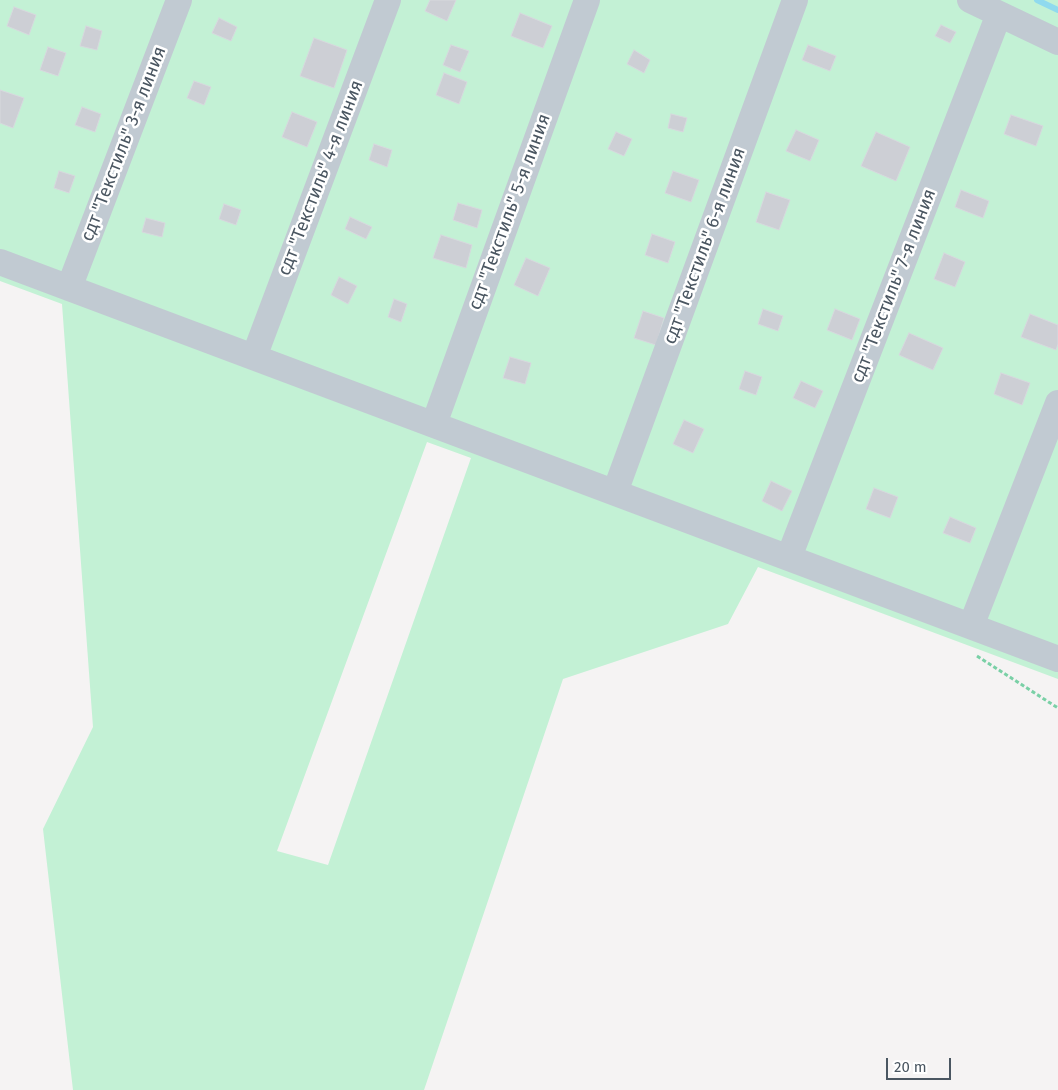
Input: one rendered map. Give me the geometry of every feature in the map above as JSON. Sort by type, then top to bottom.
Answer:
[{"type":"street","name":"сдт \"Текстиль\" 3-я линия","points":[[69,288],[179,0]]},
{"type":"street","name":"сдт \"Текстиль\" 4-я линия","points":[[254,357],[388,0]]},
{"type":"street","name":"сдт \"Текстиль\" 5-я линия","points":[[434,424],[586,0]]},
{"type":"street","name":"сдт \"Текстиль\" 6-я линия","points":[[614,492],[795,0]]},
{"type":"street","points":[[970,0],[1058,42]]},
{"type":"street","name":"сдт \"Текстиль\" 7-я линия","points":[[789,558],[999,14]]},
{"type":"street","points":[[0,262],[1058,658]]},
{"type":"street","points":[[971,626],[1058,403]]},
{"type":"path","points":[[971,626],[963,647],[1058,708]]},
{"type":"green space","points":[[0,0],[1058,0],[1058,679],[758,567],[728,624],[563,679],[424,1090],[73,1090],[43,829],[93,727],[62,304],[0,281]],"holes":[[[427,442],[471,458],[328,865],[277,851]]]},
{"type":"building","points":[[430,0],[456,0],[447,21],[425,11]]},
{"type":"building","points":[[14,7],[36,15],[29,35],[7,26]]},
{"type":"building","points":[[520,13],[552,26],[543,48],[511,36]]},
{"type":"building","points":[[219,18],[237,27],[231,41],[212,33]]},
{"type":"building","points":[[941,25],[956,32],[950,43],[935,36]]},
{"type":"building","points":[[86,26],[102,31],[97,50],[80,46]]},
{"type":"building","points":[[314,38],[347,50],[334,88],[300,76]]},
{"type":"building","points":[[451,45],[469,51],[460,72],[443,65]]},
{"type":"building","points":[[808,45],[836,56],[830,71],[802,60]]},
{"type":"building","points":[[48,47],[66,53],[58,76],[40,70]]},
{"type":"building","points":[[634,50],[650,60],[644,73],[627,64]]},
{"type":"building","points":[[444,73],[467,82],[459,104],[436,95]]},
{"type":"building","points":[[194,81],[211,87],[204,105],[187,98]]},
{"type":"building","points":[[0,90],[24,98],[13,128],[0,123]]},
{"type":"building","points":[[82,107],[101,114],[95,132],[75,125]]},
{"type":"building","points":[[292,112],[317,122],[307,147],[282,137]]},
{"type":"building","points":[[671,114],[687,118],[683,132],[668,128]]},
{"type":"building","points":[[1011,115],[1043,126],[1036,146],[1004,134]]},
{"type":"building","points":[[796,130],[819,140],[810,161],[786,151]]},
{"type":"building","points":[[616,132],[632,139],[624,156],[608,149]]},
{"type":"building","points":[[876,132],[910,147],[896,181],[861,166]]},
{"type":"building","points":[[374,144],[392,150],[387,167],[369,160]]},
{"type":"building","points":[[59,171],[75,176],[69,193],[54,188]]},
{"type":"building","points":[[673,171],[699,180],[691,202],[665,193]]},
{"type":"building","points":[[961,190],[989,201],[983,218],[955,207]]},
{"type":"building","points":[[766,192],[790,200],[779,230],[756,222]]},
{"type":"building","points":[[458,203],[482,210],[477,228],[453,220]]},
{"type":"building","points":[[224,204],[241,210],[236,225],[219,219]]},
{"type":"building","points":[[350,217],[372,227],[366,239],[345,229]]},
{"type":"building","points":[[146,218],[165,223],[162,237],[142,232]]},
{"type":"building","points":[[652,234],[675,242],[668,263],[645,255]]},
{"type":"building","points":[[441,235],[472,245],[466,268],[433,258]]},
{"type":"building","points":[[944,253],[965,262],[955,287],[934,279]]},
{"type":"building","points":[[526,258],[550,268],[538,296],[514,285]]},
{"type":"building","points":[[339,277],[357,286],[348,304],[331,295]]},
{"type":"building","points":[[394,299],[407,304],[401,322],[388,317]]},
{"type":"building","points":[[763,309],[783,316],[778,331],[758,324]]},
{"type":"building","points":[[835,309],[860,319],[852,340],[827,330]]},
{"type":"building","points":[[643,311],[664,318],[656,345],[634,338]]},
{"type":"building","points":[[1030,314],[1058,325],[1058,344],[1056,350],[1021,337]]},
{"type":"building","points":[[909,333],[943,348],[933,370],[899,355]]},
{"type":"building","points":[[510,357],[531,363],[525,384],[503,378]]},
{"type":"building","points":[[745,371],[762,377],[756,395],[739,389]]},
{"type":"building","points":[[1001,373],[1030,383],[1022,405],[994,394]]},
{"type":"building","points":[[801,381],[823,391],[815,408],[793,398]]},
{"type":"building","points":[[684,420],[704,429],[693,453],[673,444]]},
{"type":"building","points":[[771,481],[792,491],[782,511],[762,501]]},
{"type":"building","points":[[874,488],[898,497],[890,518],[866,509]]},
{"type":"building","points":[[950,517],[976,528],[970,543],[943,533]]},
{"type":"waterway","points":[[1037,0],[1058,10]]}]
